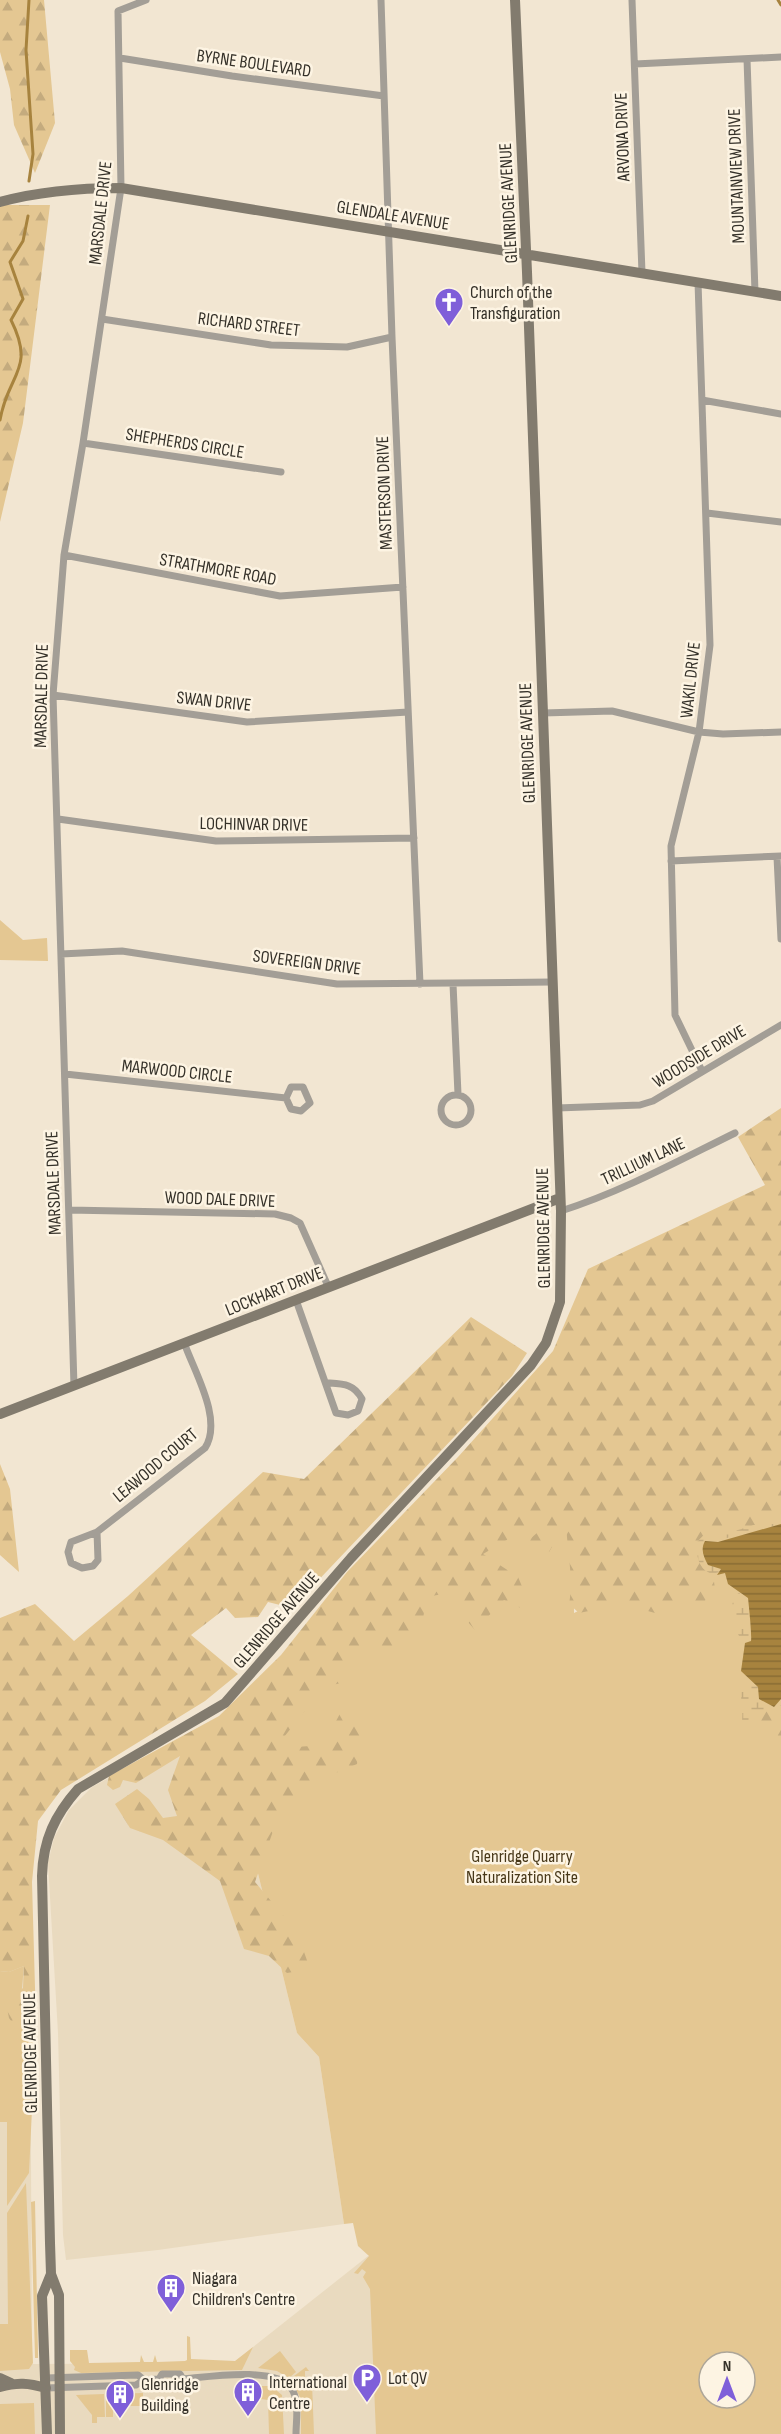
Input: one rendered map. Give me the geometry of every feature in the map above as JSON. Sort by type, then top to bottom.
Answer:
[{"type":"main road","name":"GLENRIDGE AVENUE","points":[[60,2434],[58,2295],[51,2274],[42,1876],[43,1856],[52,1824],[62,1806],[78,1789],[225,1703],[351,1558],[531,1365],[546,1343],[560,1302],[561,1211],[527,255],[515,0]]},
{"type":"main road","name":"GLENDALE AVENUE","points":[[0,202],[30,194],[65,189],[121,188],[781,296]]},
{"type":"main road","name":"LOCKHART DRIVE","points":[[0,1414],[184,1345],[328,1286],[560,1198]]},
{"type":"main road","name":"GLENRIDGE AVENUE","points":[[47,2434],[42,2296],[51,2274]]},
{"type":"main road","points":[[0,2378],[5,2385],[46,2383]]},
{"type":"street","name":"MARSDALE DRIVE","points":[[74,1386],[53,695],[64,555],[84,442],[121,188],[118,11],[147,0]]},
{"type":"street","name":"MASTERSON DRIVE","points":[[381,0],[392,337],[420,984]]},
{"type":"street","name":"ARVONA DRIVE","points":[[632,0],[642,273]]},
{"type":"street","points":[[635,64],[781,57]]},
{"type":"street","name":"BYRNE BOULEVARD","points":[[120,58],[232,76],[384,96]]},
{"type":"street","name":"MOUNTAINVIEW DRIVE","points":[[747,59],[755,291]]},
{"type":"street","name":"WAKIL DRIVE","points":[[698,282],[710,645],[699,732],[671,846],[671,861],[675,1015],[702,1071]]},
{"type":"street","name":"RICHARD STREET","points":[[102,319],[271,345],[347,347],[392,337]]},
{"type":"street","points":[[702,400],[781,414]]},
{"type":"street","name":"SHEPHERDS CIRCLE","points":[[84,442],[282,472]]},
{"type":"street","points":[[707,513],[781,522]]},
{"type":"street","name":"STRATHMORE ROAD","points":[[64,555],[280,596],[403,587]]},
{"type":"street","name":"SWAN DRIVE","points":[[53,695],[247,722],[408,712]]},
{"type":"street","points":[[543,713],[612,711],[699,732],[723,734],[781,732]]},
{"type":"street","name":"LOCHINVAR DRIVE","points":[[58,819],[216,841],[414,838]]},
{"type":"street","points":[[671,861],[779,856],[781,939]]},
{"type":"street","name":"SOVEREIGN DRIVE","points":[[61,954],[122,951],[338,984],[552,982]]},
{"type":"street","points":[[453,984],[458,1094]]},
{"type":"street","name":"WOODSIDE DRIVE","points":[[557,1108],[640,1105],[653,1101],[781,1025]]},
{"type":"street","name":"MARWOOD CIRCLE","points":[[65,1074],[286,1098]]},
{"type":"street","points":[[458,1094],[469,1100],[471,1112],[465,1123],[453,1126],[443,1119],[440,1107],[446,1097],[458,1094]]},
{"type":"street","name":"TRILLIUM LANE","points":[[561,1211],[587,1203],[645,1178],[735,1133]]},
{"type":"street","name":"WOOD DALE DRIVE","points":[[69,1210],[275,1214],[291,1218],[300,1223],[328,1286]]},
{"type":"street","points":[[296,1300],[328,1383],[330,1398],[336,1413],[348,1415],[358,1411],[362,1399],[356,1389],[347,1384],[328,1383]]},
{"type":"street","name":"LEAWOOD COURT","points":[[97,1532],[98,1560],[93,1566],[82,1568],[71,1563],[68,1552],[71,1542],[97,1532],[205,1448],[212,1437],[212,1418],[184,1345]]},
{"type":"street","points":[[46,2383],[136,2385],[144,2380],[159,2379],[163,2384],[180,2383],[183,2379],[271,2376],[290,2386],[295,2394],[296,2434]]},
{"type":"shaded area","points":[[781,1524],[781,1699],[774,1707],[759,1699],[758,1687],[741,1671],[745,1643],[751,1641],[748,1598],[728,1584],[725,1573],[717,1575],[721,1569],[708,1565],[703,1547],[705,1541],[718,1542]]},
{"type":"shaded area","points":[[220,1718],[297,2033],[319,2057],[344,2224],[158,2250],[66,2260],[63,2235],[58,2033],[48,1863],[54,1838],[69,1810],[92,1787]]},
{"type":"shaded area","points":[[0,1949],[30,1956],[32,2364],[233,2363],[368,2256],[373,2260],[437,2434],[0,2434]]},
{"type":"green space","points":[[0,0],[44,0],[55,123],[35,173],[14,125],[10,89],[0,52]]},
{"type":"green space","points":[[0,205],[50,205],[23,423],[0,522]]},
{"type":"green space","points":[[0,920],[23,940],[47,938],[48,961],[0,960]]},
{"type":"green space","points":[[781,1108],[781,1517],[718,1536],[703,1536],[696,1543],[698,1557],[705,1570],[713,1574],[715,1589],[704,1602],[685,1604],[669,1601],[655,1613],[623,1604],[579,1613],[569,1604],[571,1574],[566,1523],[549,1552],[534,1553],[523,1545],[545,1526],[537,1522],[483,1554],[518,1577],[530,1605],[527,1611],[504,1600],[475,1630],[443,1594],[426,1597],[423,1620],[387,1658],[367,1647],[352,1653],[341,1683],[324,1687],[284,1737],[283,1748],[323,1745],[342,1710],[365,1712],[357,1764],[326,1777],[277,1820],[255,1882],[297,1932],[310,1969],[287,1973],[269,1956],[244,1949],[220,1881],[163,1840],[130,1828],[115,1804],[137,1789],[149,1799],[163,1818],[177,1816],[168,1790],[180,1756],[136,1783],[123,1780],[120,1787],[113,1790],[107,1785],[109,1776],[219,1716],[281,1655],[347,1572],[458,1457],[553,1351],[588,1269],[765,1185],[738,1137]]},
{"type":"green space","points":[[471,1317],[527,1353],[512,1376],[292,1608],[268,1602],[258,1617],[235,1618],[226,1608],[191,1635],[238,1674],[205,1701],[61,1790],[38,1821],[32,1882],[36,2023],[18,2031],[9,2018],[6,2003],[23,1988],[24,1966],[9,1972],[0,1971],[0,1618],[35,1604],[74,1641],[128,1596],[263,1472],[304,1479]]},
{"type":"green space","points":[[0,1464],[10,1489],[19,1572],[0,1555]]},
{"type":"green space","name":"Glenridge Quarry Naturalization Site","points":[[573,1477],[574,1613],[694,1554],[691,1532],[781,1512],[781,2434],[376,2434],[370,2289],[363,2277],[366,2272],[362,2269],[358,2274],[354,2273],[369,2256],[358,2246],[353,2223],[344,2224],[319,2057],[297,2033],[220,1718]]},
{"type":"green space","points":[[781,1517],[781,1524],[715,1541],[714,1568],[722,1571],[713,1574],[701,1566],[696,1543],[703,1536],[718,1536]]},
{"type":"green space","points":[[739,1593],[748,1598],[751,1642],[745,1643],[741,1639],[734,1621],[733,1601],[734,1596]]},
{"type":"green space","points":[[745,1678],[758,1687],[774,1707],[781,1699],[781,1705],[772,1711],[763,1710],[757,1722],[742,1721],[741,1694]]},
{"type":"green space","points":[[781,1705],[781,1737],[775,1736],[757,1722],[763,1710]]},
{"type":"green space","points":[[24,1966],[18,2030],[36,2023],[29,2173],[7,2206],[7,2122],[0,2122],[0,1971],[9,1972]]},
{"type":"green space","points":[[26,2183],[33,2363],[29,2369],[0,2371],[0,2324],[8,2324],[7,2213]]},
{"type":"green space","points":[[35,2201],[38,2358],[35,2358],[31,2202]]},
{"type":"green space","points":[[187,2336],[190,2337],[191,2359],[235,2361],[253,2347],[242,2370],[81,2373],[74,2370],[75,2367],[70,2361],[70,2350],[87,2350],[89,2363],[140,2362],[141,2355],[144,2362],[153,2362],[155,2355],[157,2362],[185,2361],[187,2360]]},
{"type":"green space","points":[[280,2351],[296,2372],[289,2378],[277,2371],[258,2368]]},
{"type":"green space","points":[[306,2367],[309,2371],[305,2371],[305,2382],[312,2383],[314,2434],[301,2434],[301,2399],[290,2379]]},
{"type":"green space","points":[[249,2386],[271,2386],[282,2395],[284,2434],[269,2434],[268,2400],[261,2399],[260,2394],[256,2394],[256,2389],[249,2389]]},
{"type":"green space","points":[[143,2393],[143,2417],[142,2406],[113,2406],[113,2417],[106,2417],[106,2394]]},
{"type":"green space","points":[[104,2394],[105,2417],[97,2417],[97,2423],[92,2423],[92,2415],[76,2395]]},
{"type":"green space","points":[[34,2403],[35,2434],[0,2434],[0,2404]]},
{"type":"waterway","points":[[29,0],[26,50],[33,154],[29,181]]},
{"type":"waterway","points":[[778,0],[781,5]]},
{"type":"waterway","points":[[0,420],[21,361],[18,337],[11,320],[23,299],[10,262],[23,241],[28,216]]},
{"type":"place","name":"Church of the Transfiguration","points":[[449,328]]},
{"type":"place","name":"Niagara Children's Centre","points":[[171,2314]]},
{"type":"place","name":"Lot QV","points":[[367,2404]]},
{"type":"place","name":"International Centre","points":[[248,2418]]},
{"type":"place","name":"Glenridge Building","points":[[120,2420]]}]
